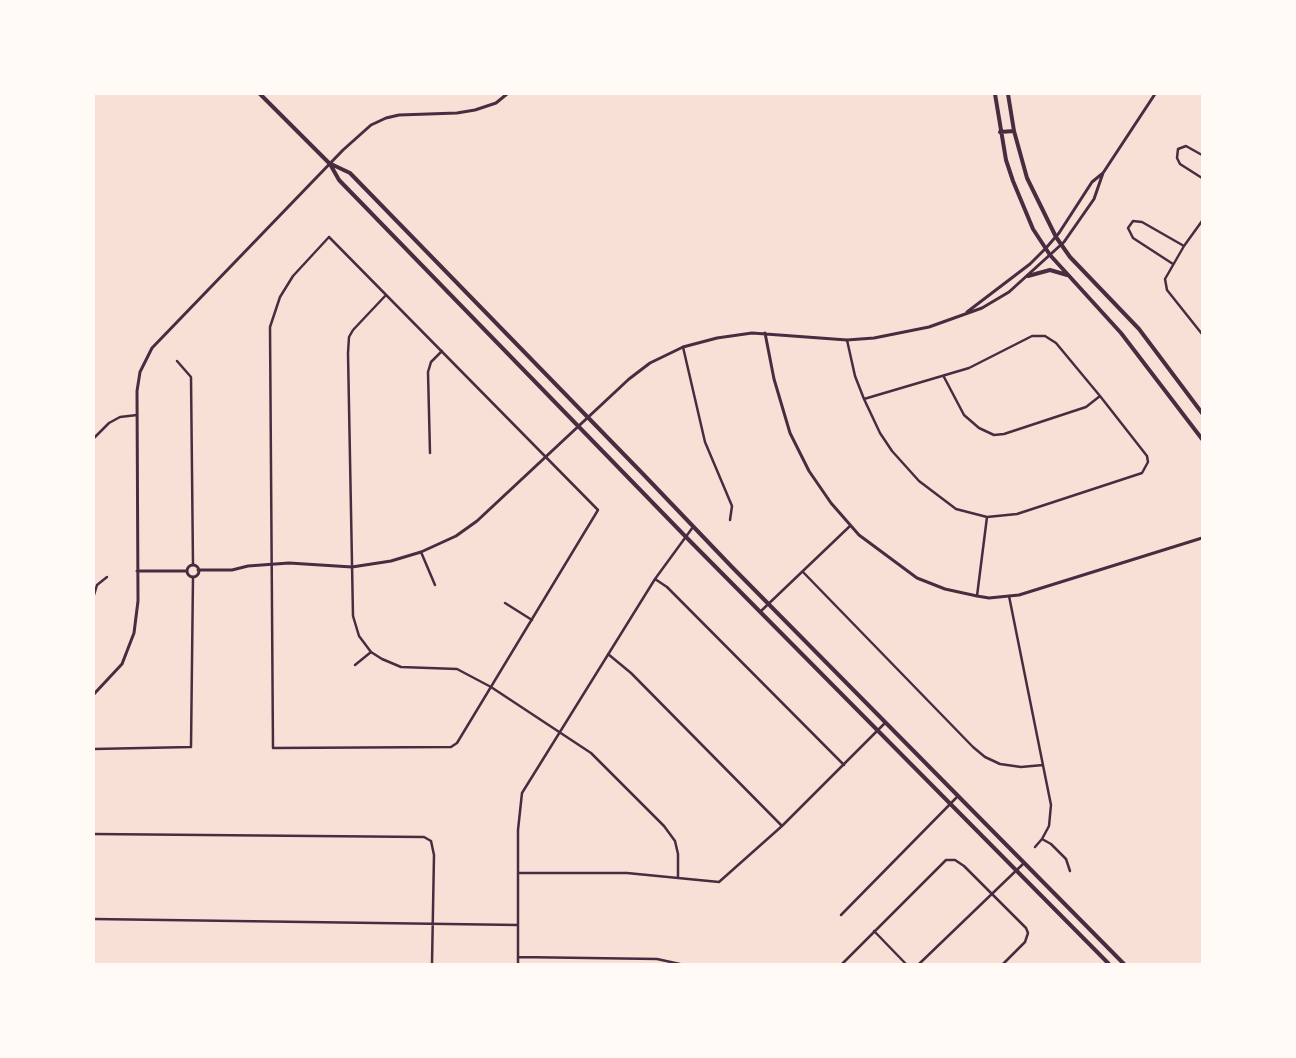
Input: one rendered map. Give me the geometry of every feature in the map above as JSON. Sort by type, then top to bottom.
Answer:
[{"type":"main road","points":[[260,94],[330,164],[339,180],[686,536],[1109,964]]},
{"type":"main road","points":[[995,94],[1000,132],[1013,181],[1033,229],[1050,256],[1144,361],[1202,439]]},
{"type":"main road","points":[[1008,94],[1014,131],[1027,178],[1061,245],[1139,329],[1202,413]]},
{"type":"main road","points":[[1000,132],[1014,131]]},
{"type":"main road","points":[[330,164],[350,173],[588,416],[693,527],[1023,864],[1124,964]]},
{"type":"main road","points":[[1028,276],[1050,270],[1069,275]]},
{"type":"street","points":[[94,694],[122,664],[134,633],[138,601],[137,391],[140,372],[152,348],[330,164],[371,125],[386,118],[399,115],[458,113],[475,110],[496,103],[507,94]]},
{"type":"street","points":[[177,361],[191,376],[193,565],[198,570],[232,570],[271,564],[352,567],[391,561],[422,552],[456,536],[477,521],[638,371],[682,347],[717,338],[765,333],[847,340],[902,334],[929,327],[989,304],[1009,292],[1061,245],[1094,199],[1103,173],[1155,94]]},
{"type":"street","points":[[1202,155],[1186,146],[1178,149],[1177,158],[1180,164],[1202,178]]},
{"type":"street","points":[[966,312],[1024,269],[1046,248],[1092,182],[1103,173]]},
{"type":"street","points":[[1173,264],[1133,238],[1128,228],[1133,221],[1142,222],[1184,246]]},
{"type":"street","points":[[1202,221],[1164,279],[1167,290],[1202,334]]},
{"type":"street","points":[[329,236],[386,294],[598,510],[457,744],[451,747],[273,748],[270,327],[280,297],[293,276],[329,236]]},
{"type":"street","points":[[386,294],[358,324],[349,338],[348,380],[353,616],[359,636],[371,652],[401,667],[457,669],[491,687],[561,731],[591,753],[664,826],[675,841],[678,854],[678,877]]},
{"type":"street","points":[[765,333],[774,379],[790,433],[809,471],[831,503],[859,535],[894,563],[917,578],[976,596],[990,598],[1009,596],[1092,574],[1202,538]]},
{"type":"street","points":[[847,340],[855,376],[864,399],[880,433],[892,451],[919,481],[956,509],[986,518],[1017,514],[1142,473],[1148,462],[1147,456],[1100,396],[1056,343],[1045,336],[1032,336],[969,368],[864,399]]},
{"type":"street","points":[[682,347],[705,442],[732,506],[730,520]]},
{"type":"street","points":[[430,453],[428,372],[431,362],[442,351]]},
{"type":"street","points":[[944,376],[964,415],[979,428],[994,435],[1086,407],[1100,396]]},
{"type":"street","points":[[94,438],[108,423],[120,417],[137,414]]},
{"type":"street","points":[[976,596],[986,518]]},
{"type":"street","points":[[762,611],[851,525]]},
{"type":"street","points":[[518,964],[518,830],[522,793],[655,579],[693,527]]},
{"type":"street","points":[[422,552],[435,585]]},
{"type":"street","points":[[187,571],[189,566],[193,565]]},
{"type":"street","points":[[94,749],[191,747],[193,576],[198,570]]},
{"type":"street","points":[[137,571],[187,571],[193,576]]},
{"type":"street","points":[[803,572],[973,747],[985,757],[1000,764],[1021,767],[1044,765]]},
{"type":"street","points":[[94,595],[97,585],[107,577]]},
{"type":"street","points":[[655,579],[667,587],[844,765]]},
{"type":"street","points":[[1009,596],[1044,765],[1051,812],[1042,839],[1035,847]]},
{"type":"street","points":[[505,603],[532,620]]},
{"type":"street","points":[[355,665],[371,652]]},
{"type":"street","points":[[608,654],[631,673],[782,826]]},
{"type":"street","points":[[518,873],[627,873],[719,882],[782,826],[886,723]]},
{"type":"street","points":[[841,915],[958,796]]},
{"type":"street","points":[[94,834],[424,838],[431,841],[434,855],[432,964]]},
{"type":"street","points":[[1042,839],[1051,844],[1066,859],[1070,871]]},
{"type":"street","points":[[842,964],[946,860],[955,860],[994,894],[1026,928],[1028,933],[1025,942],[1003,964]]},
{"type":"street","points":[[920,964],[1018,871],[1023,864]]},
{"type":"street","points":[[94,920],[518,925]]},
{"type":"street","points":[[874,930],[906,964]]},
{"type":"street","points":[[518,957],[657,959],[680,964]]}]
